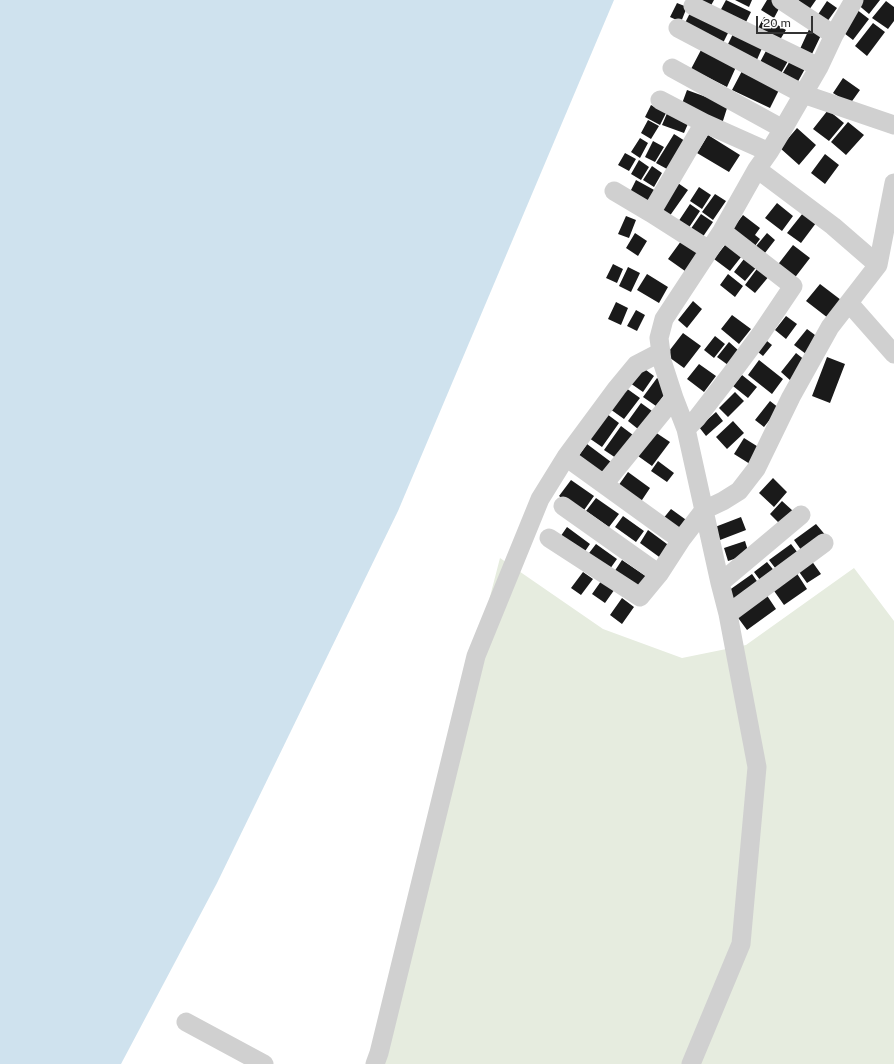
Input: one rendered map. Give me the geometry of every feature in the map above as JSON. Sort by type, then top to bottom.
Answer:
[{"type":"street","points":[[781,0],[834,35]]},
{"type":"street","points":[[691,1064],[741,944],[757,767],[728,614],[686,429],[662,361],[659,338],[664,319],[722,231],[757,169],[783,129],[819,67],[834,35],[854,0]]},
{"type":"street","points":[[693,6],[819,67]]},
{"type":"street","points":[[678,28],[803,94],[894,125]]},
{"type":"street","points":[[672,68],[783,129]]},
{"type":"street","points":[[660,100],[704,124],[769,152]]},
{"type":"street","points":[[651,213],[704,124]]},
{"type":"street","points":[[757,169],[833,226],[878,265]]},
{"type":"street","points":[[550,538],[640,597],[659,574],[681,540],[704,510],[739,491],[756,469],[791,397],[830,327],[878,265],[892,211],[894,183]]},
{"type":"street","points":[[614,191],[709,250]]},
{"type":"street","points":[[686,429],[697,418],[731,374],[760,335],[793,286],[722,231]]},
{"type":"street","points":[[849,303],[894,354]]},
{"type":"street","points":[[374,1064],[379,1053],[476,656],[540,499],[566,457],[636,364],[661,352]]},
{"type":"street","points":[[604,484],[674,398]]},
{"type":"street","points":[[566,457],[681,540]]},
{"type":"street","points":[[563,506],[659,574]]},
{"type":"street","points":[[720,583],[801,515]]},
{"type":"street","points":[[728,614],[824,543]]},
{"type":"street","points":[[186,1022],[264,1064]]},
{"type":"shaded area","points":[[500,558],[603,629],[682,658],[746,645],[854,568],[894,621],[894,1064],[369,1064]]},
{"type":"water","points":[[0,0],[614,0],[398,511],[217,883],[121,1064],[0,1064]]},
{"type":"building","points":[[698,0],[714,0],[709,9]]},
{"type":"building","points":[[726,0],[751,12],[744,26],[719,13]]},
{"type":"building","points":[[735,0],[752,0],[749,7]]},
{"type":"building","points":[[767,0],[777,0],[782,3],[774,18],[761,10]]},
{"type":"building","points":[[798,0],[816,0],[809,10]]},
{"type":"building","points":[[858,0],[880,0],[869,14],[856,3]]},
{"type":"building","points":[[827,1],[837,8],[824,26],[815,19]]},
{"type":"building","points":[[886,1],[894,7],[894,21],[888,29],[872,18]]},
{"type":"building","points":[[677,3],[687,7],[681,22],[670,17]]},
{"type":"building","points":[[856,9],[869,19],[853,40],[840,30]]},
{"type":"building","points":[[691,11],[730,29],[722,45],[683,27]]},
{"type":"building","points":[[764,17],[786,30],[778,43],[757,30]]},
{"type":"building","points":[[873,23],[885,32],[867,56],[855,46]]},
{"type":"building","points":[[811,25],[823,31],[812,54],[800,49]]},
{"type":"building","points":[[734,32],[763,46],[756,62],[726,48]]},
{"type":"building","points":[[767,49],[788,61],[780,75],[759,64]]},
{"type":"building","points":[[701,50],[736,67],[727,87],[691,69]]},
{"type":"building","points":[[791,59],[806,67],[796,85],[781,76]]},
{"type":"building","points":[[742,71],[779,90],[770,108],[732,90]]},
{"type":"building","points":[[843,78],[860,90],[850,104],[833,93]]},
{"type":"building","points":[[687,90],[728,105],[722,124],[680,109]]},
{"type":"building","points":[[651,105],[666,113],[660,125],[645,117]]},
{"type":"building","points":[[828,110],[844,123],[829,141],[813,129]]},
{"type":"building","points":[[668,111],[690,119],[684,133],[662,125]]},
{"type":"building","points":[[648,120],[659,126],[651,139],[641,133]]},
{"type":"building","points":[[848,122],[864,135],[846,155],[831,142]]},
{"type":"building","points":[[797,128],[816,145],[799,165],[780,148]]},
{"type":"building","points":[[674,134],[685,141],[667,169],[656,163]]},
{"type":"building","points":[[708,135],[740,155],[729,172],[697,153]]},
{"type":"building","points":[[640,138],[648,143],[640,158],[631,152]]},
{"type":"building","points":[[653,141],[664,147],[655,162],[645,157]]},
{"type":"building","points":[[625,153],[636,159],[629,171],[618,165]]},
{"type":"building","points":[[825,154],[839,165],[825,184],[811,173]]},
{"type":"building","points":[[639,160],[649,167],[641,180],[631,174]]},
{"type":"building","points":[[652,166],[662,173],[654,187],[643,180]]},
{"type":"building","points":[[636,180],[656,191],[649,204],[629,194]]},
{"type":"building","points":[[675,181],[688,190],[669,217],[656,209]]},
{"type":"building","points":[[699,187],[711,195],[702,209],[690,201]]},
{"type":"building","points":[[715,194],[726,201],[713,220],[702,212]]},
{"type":"building","points":[[777,203],[793,216],[782,231],[765,218]]},
{"type":"building","points":[[690,204],[700,211],[688,229],[678,222]]},
{"type":"building","points":[[803,213],[816,223],[801,243],[787,233]]},
{"type":"building","points":[[701,214],[713,222],[702,238],[690,230]]},
{"type":"building","points":[[743,215],[760,228],[755,235],[760,239],[752,250],[730,232]]},
{"type":"building","points":[[626,216],[636,220],[629,238],[618,234]]},
{"type":"building","points":[[635,233],[647,241],[638,256],[626,248]]},
{"type":"building","points":[[767,233],[775,240],[761,258],[752,251]]},
{"type":"building","points":[[684,237],[700,249],[685,271],[668,259]]},
{"type":"building","points":[[729,240],[745,252],[730,271],[714,259]]},
{"type":"building","points":[[793,245],[810,258],[793,280],[776,267]]},
{"type":"building","points":[[747,255],[759,264],[745,281],[734,272]]},
{"type":"building","points":[[613,264],[623,269],[617,283],[606,278]]},
{"type":"building","points":[[759,266],[770,275],[755,293],[745,285]]},
{"type":"building","points":[[628,267],[640,273],[631,292],[619,286]]},
{"type":"building","points":[[647,274],[668,287],[659,303],[637,290]]},
{"type":"building","points":[[728,274],[743,286],[735,297],[720,285]]},
{"type":"building","points":[[820,284],[841,300],[828,318],[806,301]]},
{"type":"building","points":[[693,301],[702,309],[687,328],[678,320]]},
{"type":"building","points":[[616,302],[628,308],[621,325],[608,319]]},
{"type":"building","points":[[636,310],[645,315],[637,331],[627,326]]},
{"type":"building","points":[[732,315],[751,329],[739,344],[721,329]]},
{"type":"building","points":[[786,316],[797,324],[786,339],[775,330]]},
{"type":"building","points":[[807,329],[819,338],[806,354],[794,345]]},
{"type":"building","points":[[683,333],[701,346],[684,368],[666,355]]},
{"type":"building","points":[[715,336],[725,344],[714,358],[704,350]]},
{"type":"building","points":[[762,337],[772,345],[763,356],[753,348]]},
{"type":"building","points":[[729,342],[739,351],[728,365],[717,357]]},
{"type":"building","points":[[796,353],[806,361],[791,381],[781,372]]},
{"type":"building","points":[[827,357],[845,364],[830,403],[812,396]]},
{"type":"building","points":[[759,360],[783,379],[772,394],[748,375]]},
{"type":"building","points":[[699,364],[716,376],[704,392],[687,379]]},
{"type":"building","points":[[642,367],[654,376],[643,392],[630,383]]},
{"type":"building","points":[[742,375],[757,387],[748,398],[733,386]]},
{"type":"building","points":[[657,378],[670,387],[656,406],[643,397]]},
{"type":"building","points":[[626,388],[640,398],[624,419],[610,409]]},
{"type":"building","points":[[735,392],[744,401],[728,417],[719,408]]},
{"type":"building","points":[[770,401],[779,408],[764,427],[755,420]]},
{"type":"building","points":[[641,403],[652,411],[638,429],[628,421]]},
{"type":"building","points":[[716,412],[723,421],[706,436],[699,427]]},
{"type":"building","points":[[607,414],[619,423],[602,447],[589,438]]},
{"type":"building","points":[[733,421],[744,433],[727,449],[716,437]]},
{"type":"building","points":[[621,426],[633,435],[616,458],[604,450]]},
{"type":"building","points":[[655,432],[670,442],[652,466],[638,456]]},
{"type":"building","points":[[744,438],[760,448],[750,464],[734,454]]},
{"type":"building","points":[[587,444],[611,462],[602,474],[578,457]]},
{"type":"building","points":[[658,461],[674,473],[667,482],[651,471]]},
{"type":"building","points":[[628,472],[650,488],[640,503],[618,486]]},
{"type":"building","points":[[773,478],[787,492],[774,507],[759,493]]},
{"type":"building","points":[[571,480],[594,496],[582,513],[559,496]]},
{"type":"building","points":[[596,498],[619,514],[609,527],[586,511]]},
{"type":"building","points":[[782,501],[793,511],[780,524],[770,514]]},
{"type":"building","points":[[671,509],[689,522],[681,534],[662,520]]},
{"type":"building","points":[[623,516],[644,531],[636,542],[615,527]]},
{"type":"building","points":[[741,517],[746,530],[720,540],[715,527]]},
{"type":"building","points":[[816,524],[827,537],[804,554],[794,540]]},
{"type":"building","points":[[567,527],[590,544],[581,557],[558,540]]},
{"type":"building","points":[[648,530],[671,547],[662,559],[640,543]]},
{"type":"building","points":[[745,541],[749,554],[728,561],[724,548]]},
{"type":"building","points":[[596,544],[617,559],[607,573],[586,557]]},
{"type":"building","points":[[791,544],[801,557],[779,573],[769,560]]},
{"type":"building","points":[[622,560],[647,577],[636,592],[612,575]]},
{"type":"building","points":[[811,560],[821,574],[807,583],[797,569]]},
{"type":"building","points":[[767,562],[776,573],[763,584],[754,572]]},
{"type":"building","points":[[583,572],[593,579],[581,595],[571,588]]},
{"type":"building","points":[[796,572],[807,589],[784,605],[772,588]]},
{"type":"building","points":[[752,574],[761,587],[737,604],[728,591]]},
{"type":"building","points":[[604,577],[617,586],[605,603],[592,594]]},
{"type":"building","points":[[766,594],[776,609],[747,630],[736,615]]},
{"type":"building","points":[[622,598],[634,607],[622,624],[610,615]]}]
